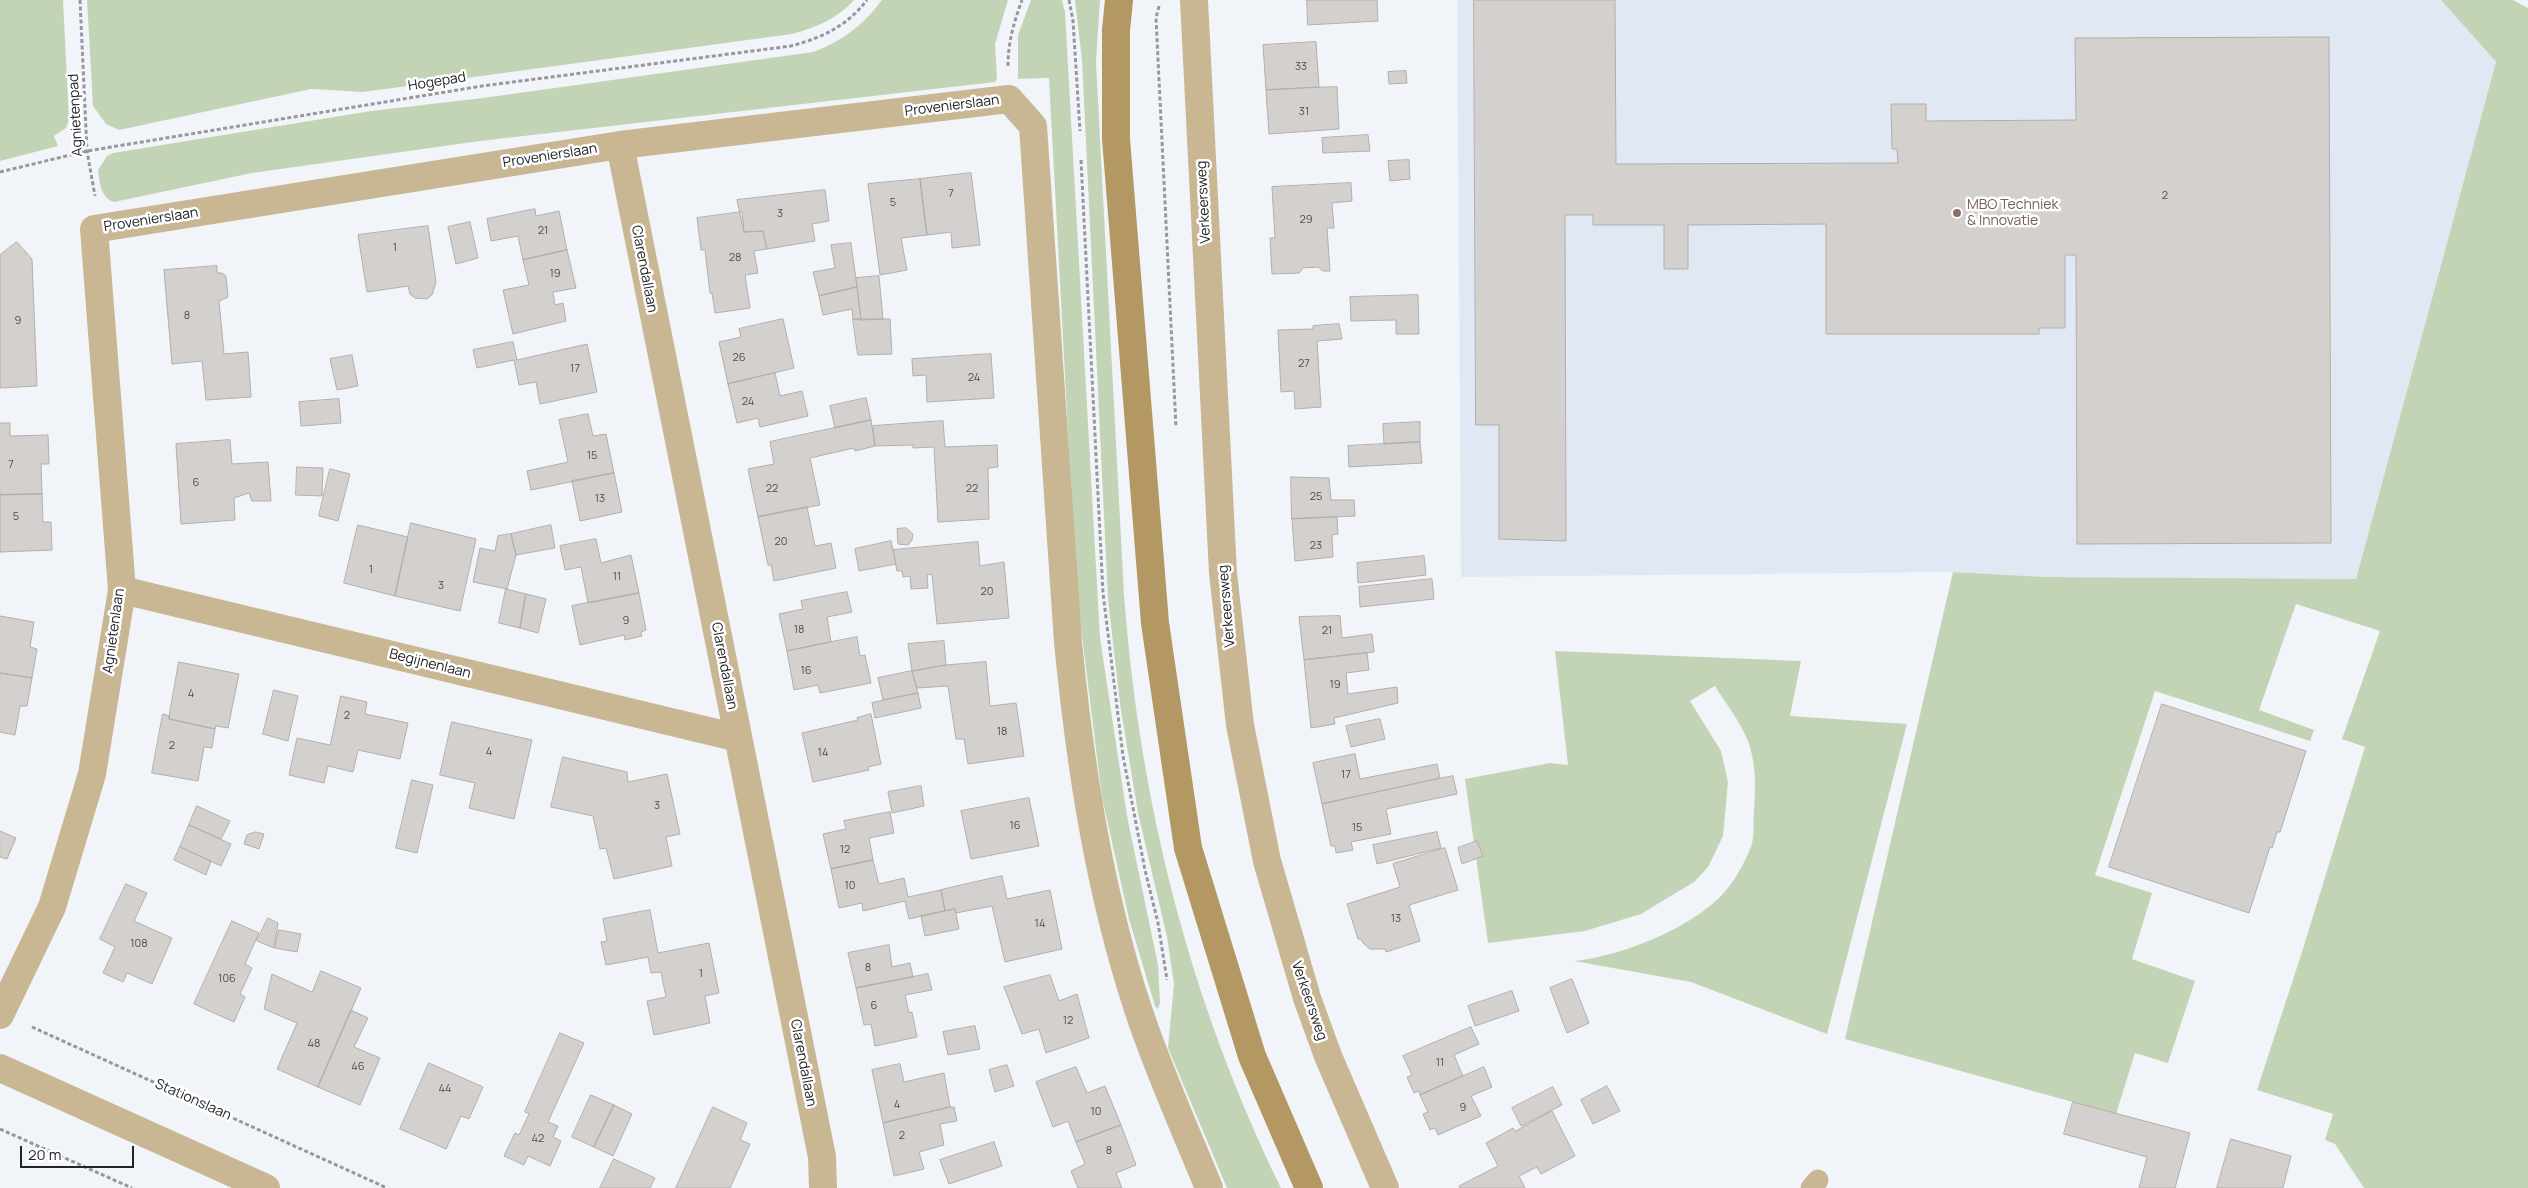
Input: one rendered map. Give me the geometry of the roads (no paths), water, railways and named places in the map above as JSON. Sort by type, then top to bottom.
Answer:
[{"type":"main road","points":[[1119,0],[1116,30],[1116,139],[1154,613],[1188,848],[1252,1056],[1309,1188]]},
{"type":"main road","points":[[1116,30],[1125,0]]},
{"type":"street","name":"Verkeersweg","points":[[1194,0],[1223,574],[1240,725],[1267,861],[1307,998],[1328,1056],[1385,1188]]},
{"type":"street","name":"Provenierslaan","points":[[94,229],[620,145],[1009,99],[1033,126],[1068,642],[1076,722],[1089,805],[1114,920],[1137,1008],[1209,1188]]},
{"type":"street","name":"Clarendallaan","points":[[620,145],[822,1157],[823,1188]]},
{"type":"street","name":"Agnietenlaan","points":[[0,1014],[52,907],[92,774],[122,590],[94,229]]},
{"type":"street","name":"Begijnenlaan","points":[[122,590],[738,738]]},
{"type":"street","points":[[0,1068],[266,1188]]},
{"type":"place","name":"MBO Techniek & Innovatie","points":[[1957,213]]}]
